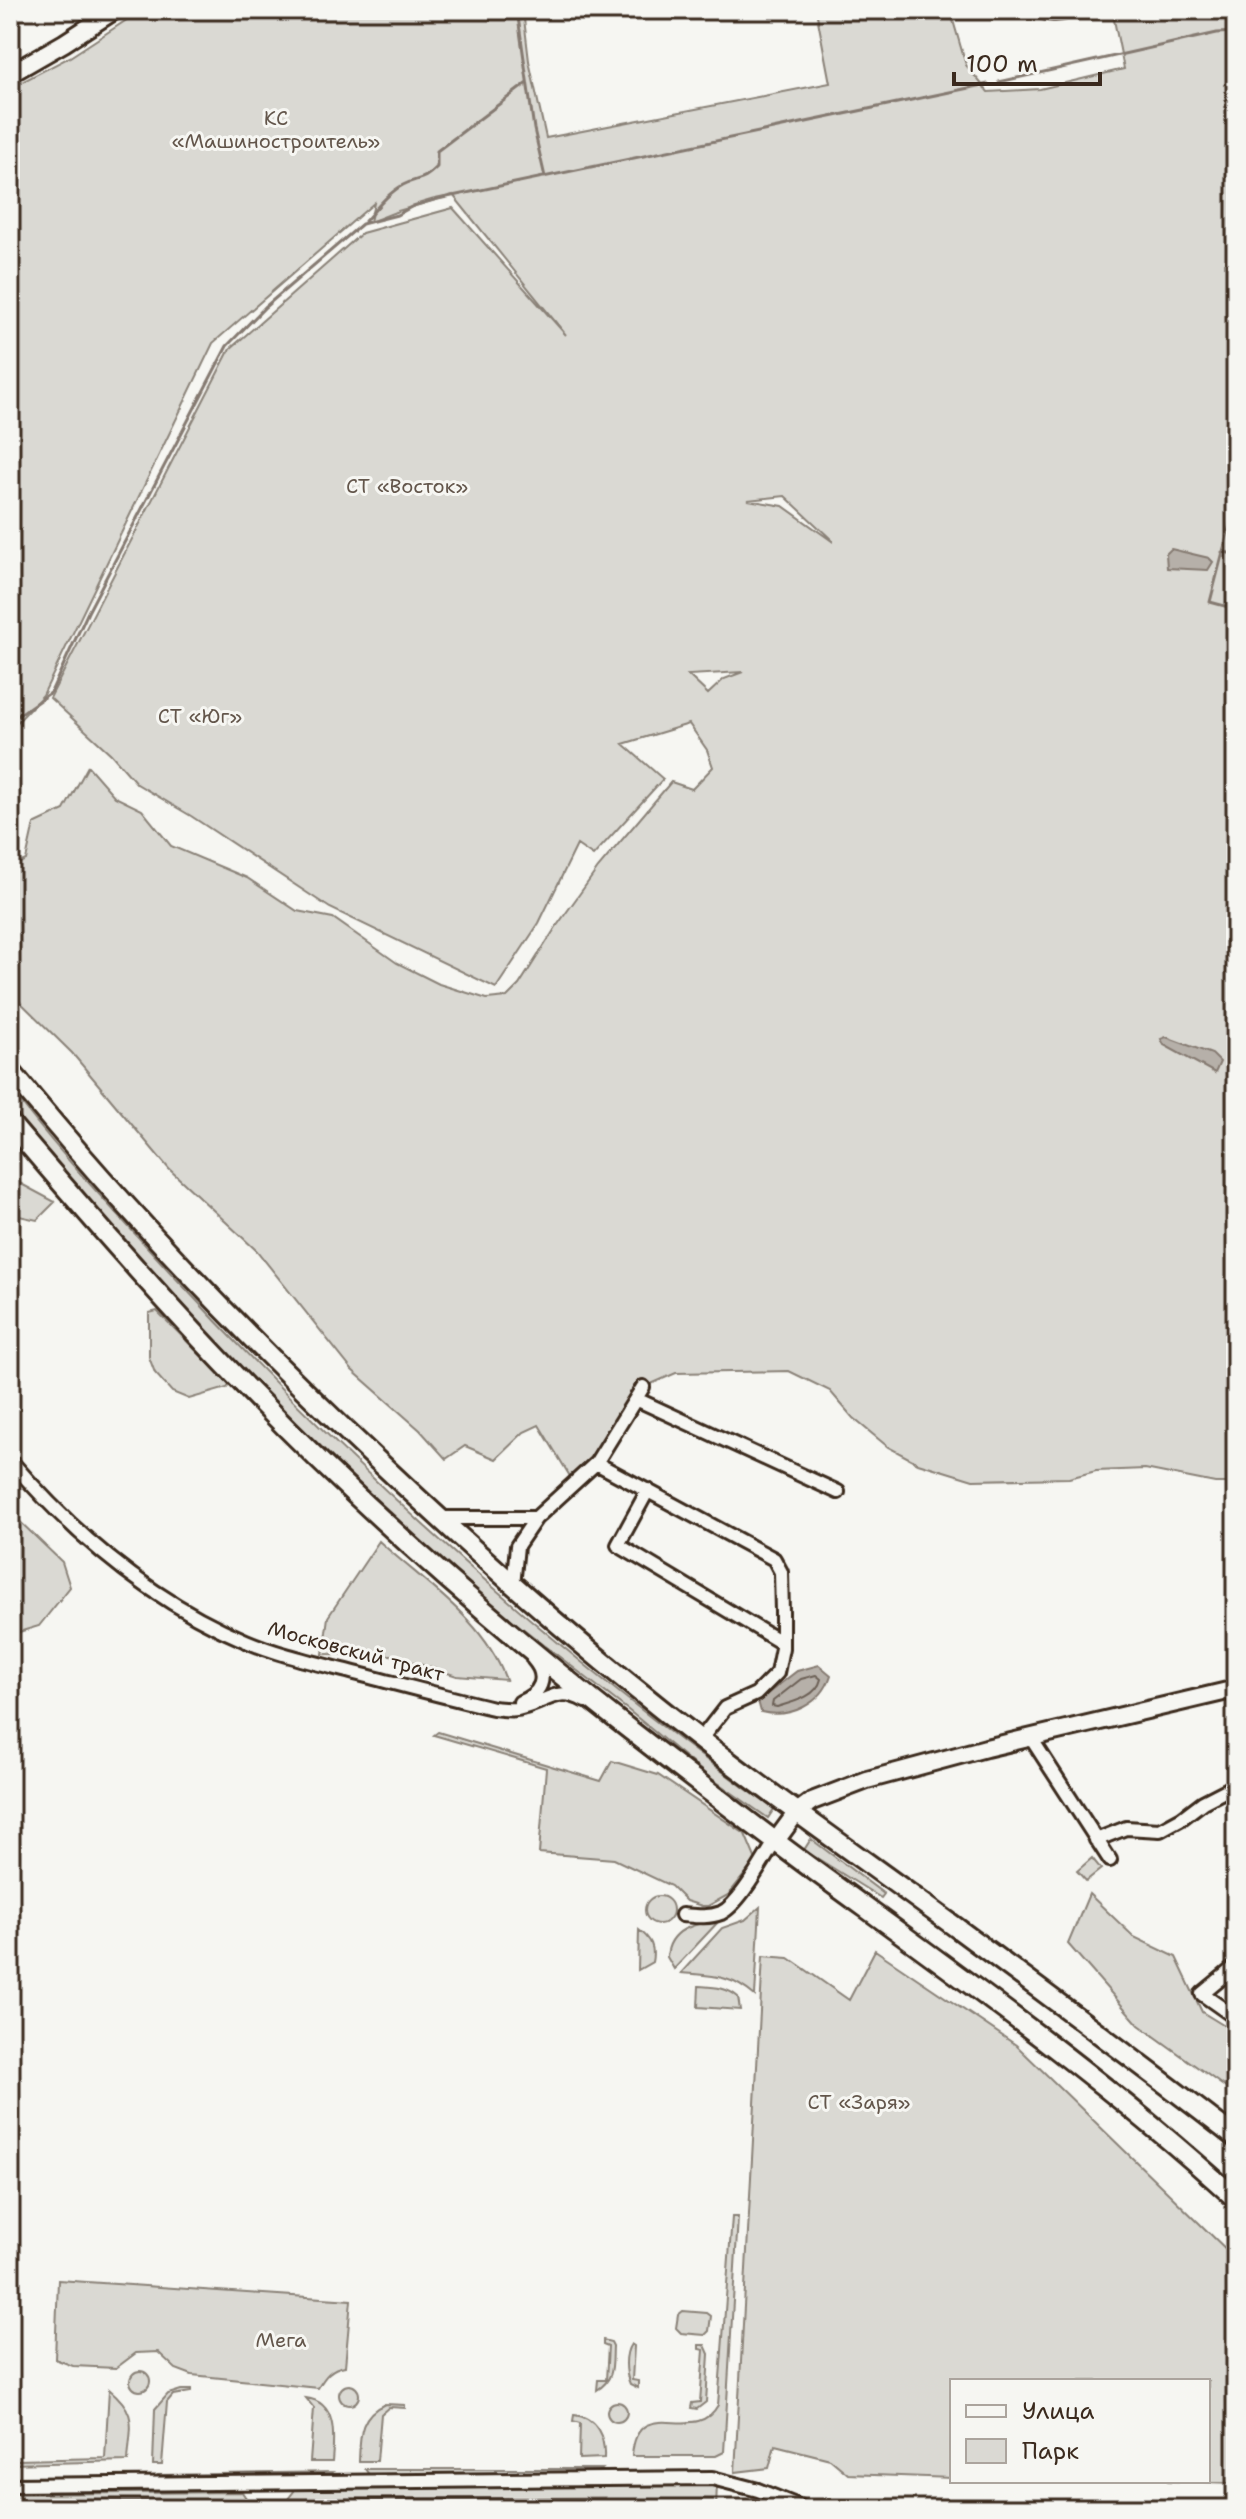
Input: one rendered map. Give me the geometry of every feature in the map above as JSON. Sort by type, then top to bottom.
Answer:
[{"type":"main road","points":[[10,1070],[68,1142],[160,1245],[310,1397],[513,1586],[700,1740],[963,1932],[1236,2138]]},
{"type":"main road","points":[[10,1123],[113,1243],[250,1391],[396,1532],[616,1718],[775,1842],[1045,2038],[1190,2157],[1236,2199]]},
{"type":"street","points":[[10,74],[115,10]]},
{"type":"street","points":[[513,1586],[517,1546],[536,1518],[596,1463],[640,1393],[838,1492]]},
{"type":"street","name":"Московский тракт","points":[[10,1460],[50,1505],[104,1555],[165,1599],[246,1641],[301,1659],[477,1704],[516,1709],[568,1694],[616,1718]]},
{"type":"street","points":[[596,1463],[774,1559],[781,1572],[782,1643],[777,1673],[756,1694],[725,1708],[700,1740]]},
{"type":"street","points":[[648,1490],[618,1545],[782,1643]]},
{"type":"street","points":[[439,1518],[536,1518]]},
{"type":"street","name":"Московский тракт","points":[[477,1704],[519,1702],[534,1695],[542,1685],[541,1669],[511,1638],[506,1628]]},
{"type":"street","points":[[682,1915],[707,1917],[733,1904],[797,1812],[812,1801],[867,1780],[1236,1689]]},
{"type":"street","points":[[1031,1738],[1110,1860]]},
{"type":"street","points":[[1096,1840],[1126,1828],[1160,1830],[1236,1785]]},
{"type":"street","points":[[1236,1966],[1202,1994],[1236,2018]]},
{"type":"street","points":[[10,2485],[727,2480],[806,2509]]},
{"type":"green space","points":[[142,10],[523,10],[529,61],[546,138],[830,83],[816,10],[950,10],[966,65],[988,92],[1040,89],[1124,69],[1112,10],[1236,10],[1236,1483],[1215,1483],[1145,1469],[1096,1471],[1069,1478],[973,1480],[918,1463],[888,1447],[853,1418],[830,1391],[789,1371],[676,1373],[644,1387],[596,1463],[574,1483],[539,1425],[524,1432],[496,1459],[465,1446],[446,1459],[420,1430],[352,1370],[257,1251],[169,1169],[72,1053],[10,992],[10,867],[26,860],[34,824],[64,810],[88,766],[115,797],[142,810],[171,846],[247,878],[297,911],[333,918],[397,963],[439,984],[487,999],[507,997],[519,985],[598,868],[671,782],[692,789],[713,767],[707,750],[689,724],[623,744],[663,779],[593,856],[577,845],[539,923],[496,988],[330,908],[137,784],[111,754],[50,698],[230,349],[362,233],[453,208],[566,335],[453,195],[370,222],[374,203],[213,343],[43,695],[10,730],[10,88],[70,57]],"holes":[[[785,496],[832,540],[832,541],[783,506],[748,500]],[[743,672],[724,679],[708,694],[688,675]]]},
{"type":"green space","points":[[10,1088],[67,1159],[169,1271],[310,1417],[457,1556],[534,1622],[612,1687],[774,1809],[768,1818],[708,1776],[463,1582],[378,1507],[250,1381],[53,1162],[10,1110]]},
{"type":"green space","points":[[10,1178],[55,1202],[37,1220],[10,1214]]},
{"type":"green space","points":[[157,1311],[230,1384],[227,1388],[189,1399],[172,1392],[155,1373],[149,1357],[149,1313]]},
{"type":"green space","points":[[10,1512],[62,1562],[70,1587],[39,1626],[19,1632],[10,1642]]},
{"type":"green space","points":[[379,1541],[468,1620],[496,1658],[506,1680],[457,1676],[391,1655],[323,1654],[328,1617]]},
{"type":"green space","points":[[438,1732],[601,1781],[612,1761],[658,1775],[745,1834],[756,1860],[728,1895],[702,1906],[686,1901],[671,1886],[614,1859],[539,1853],[546,1768],[434,1735]]},
{"type":"green space","points":[[811,1839],[884,1894],[881,1898],[804,1850]]},
{"type":"green space","points":[[1092,1858],[1101,1869],[1086,1881],[1077,1871]]},
{"type":"green space","points":[[1089,1894],[1134,1937],[1176,1957],[1202,2012],[1236,2033],[1236,2095],[1139,2025],[1068,1944]]},
{"type":"green space","points":[[659,1896],[669,1900],[673,1910],[669,1920],[659,1924],[649,1920],[645,1910],[649,1900]]},
{"type":"green space","points":[[760,1907],[755,1996],[729,1980],[681,1973],[722,1928],[745,1920]]},
{"type":"green space","points":[[719,1921],[674,1969],[667,1957],[672,1940],[684,1929]]},
{"type":"green space","points":[[639,1930],[649,1940],[653,1952],[652,1962],[638,1970]]},
{"type":"green space","name":"СТ «Заря»","points":[[875,1950],[1016,2045],[1236,2259],[1236,2483],[1210,2482],[1210,2379],[950,2379],[950,2478],[848,2474],[830,2459],[775,2445],[769,2468],[735,2472],[763,1956],[789,1958],[849,2000]]},
{"type":"green space","points":[[699,1986],[729,1991],[738,1997],[740,2010],[698,2007]]},
{"type":"green space","points":[[732,2217],[738,2217],[724,2452],[716,2456],[632,2456],[636,2437],[644,2427],[655,2422],[696,2422],[708,2417],[718,2405]]},
{"type":"green space","name":"Мега","points":[[58,2280],[351,2300],[345,2366],[329,2373],[318,2388],[192,2375],[176,2369],[158,2352],[136,2353],[116,2368],[73,2366],[55,2359]]},
{"type":"green space","points":[[683,2311],[711,2316],[709,2331],[705,2335],[681,2333],[676,2328],[678,2315]]},
{"type":"green space","points":[[603,2340],[611,2342],[613,2346],[612,2365],[607,2381],[597,2390],[598,2380],[606,2380],[608,2346],[603,2344]]},
{"type":"green space","points":[[631,2344],[634,2346],[632,2380],[638,2381],[638,2388],[630,2384],[627,2375],[626,2358]]},
{"type":"green space","points":[[699,2345],[705,2345],[709,2354],[706,2402],[697,2409],[691,2408],[692,2403],[700,2402],[704,2350],[699,2349]]},
{"type":"green space","points":[[140,2371],[147,2374],[150,2381],[147,2388],[140,2391],[133,2388],[130,2381],[133,2374]]},
{"type":"green space","points":[[349,2385],[356,2388],[359,2395],[356,2402],[349,2405],[342,2402],[339,2395],[342,2388]]},
{"type":"green space","points":[[109,2389],[129,2413],[128,2461],[10,2464],[10,2455],[16,2460],[105,2458]]},
{"type":"green space","points":[[181,2390],[191,2392],[173,2395],[167,2402],[162,2465],[153,2465],[155,2409],[168,2394]]},
{"type":"green space","points":[[306,2398],[324,2406],[329,2414],[333,2432],[332,2462],[310,2462],[314,2408]]},
{"type":"green space","points":[[617,2402],[624,2405],[627,2412],[624,2419],[617,2422],[610,2419],[607,2412],[610,2405]]},
{"type":"green space","points":[[385,2404],[405,2405],[405,2408],[389,2407],[381,2414],[377,2461],[359,2461],[361,2435],[366,2421],[370,2414]]},
{"type":"green space","points":[[574,2415],[594,2424],[601,2436],[604,2458],[579,2459],[580,2423],[573,2421]]},
{"type":"green space","points":[[365,2469],[602,2469],[594,2475],[371,2477]]},
{"type":"green space","points":[[332,2472],[321,2479],[167,2480],[157,2475]]},
{"type":"green space","points":[[717,2483],[716,2509],[10,2509],[10,2494],[242,2492],[250,2504],[284,2504],[295,2490]]},
{"type":"water","points":[[1023,10],[1082,10],[1068,20],[1053,22]]},
{"type":"water","points":[[1171,549],[1209,558],[1213,562],[1208,570],[1167,568],[1166,554]]},
{"type":"water","points":[[1166,1037],[1212,1054],[1220,1062],[1215,1073],[1164,1045],[1161,1039]]},
{"type":"water","points":[[819,1665],[831,1675],[827,1685],[813,1701],[794,1711],[761,1712],[758,1701],[797,1671]]},
{"type":"waterway","points":[[517,10],[534,129],[545,177]]},
{"type":"waterway","points":[[999,82],[1217,33],[1236,32]]},
{"type":"waterway","points":[[365,221],[398,188],[432,172],[437,167],[437,151],[527,83]]},
{"type":"waterway","points":[[10,721],[51,692],[88,612],[227,346],[265,307],[362,224],[397,215],[433,200],[988,84]]},
{"type":"waterway","points":[[1235,505],[1210,602],[1236,609]]},
{"type":"waterway","points":[[1222,552],[1236,554]]},
{"type":"waterway","points":[[10,2502],[605,2498]]},
{"type":"park label","name":"КС «Машиностроитель»","points":[[276,130]]},
{"type":"park label","name":"СТ «Восток»","points":[[407,486]]},
{"type":"park label","name":"СТ «Юг»","points":[[200,716]]}]
